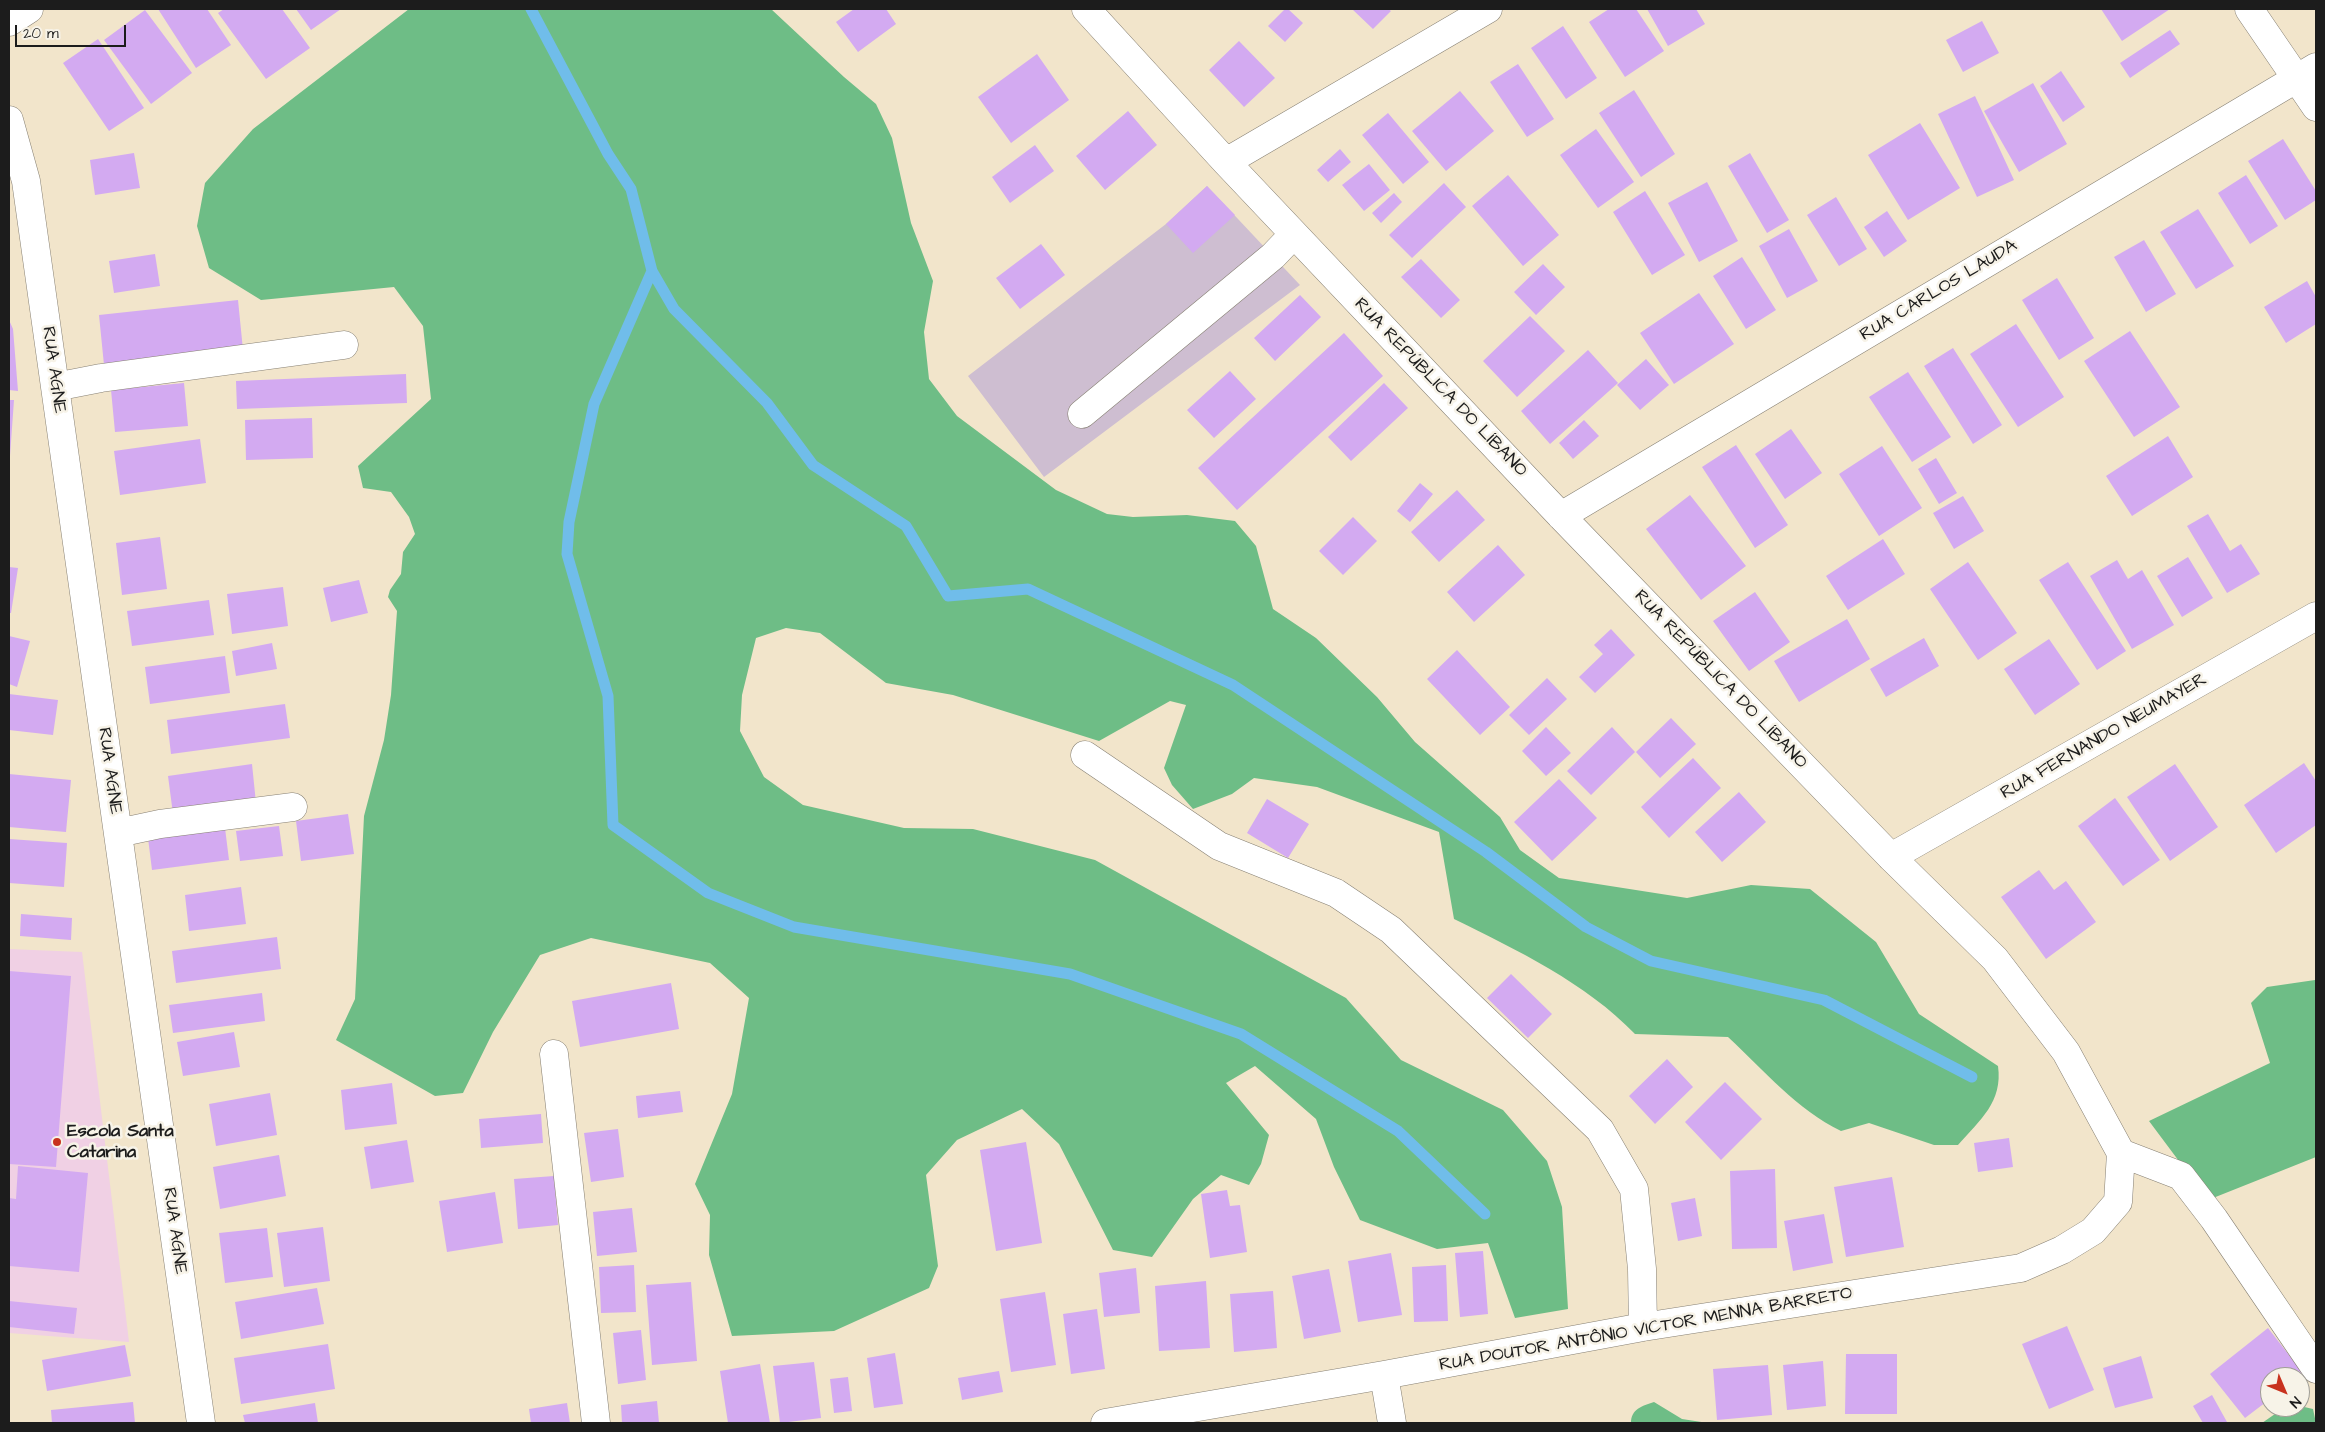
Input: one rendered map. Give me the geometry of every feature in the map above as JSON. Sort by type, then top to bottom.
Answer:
[{"type":"street","points":[[9,22],[29,9]]},
{"type":"street","name":"RUA REPÚBLICA DO LÍBANO","points":[[1086,9],[1226,162],[1561,516],[1891,857],[1995,959],[2066,1052],[2121,1153]]},
{"type":"street","points":[[1226,162],[1488,9]]},
{"type":"street","points":[[2249,9],[2307,72],[2316,107]]},
{"type":"street","name":"RUA CARLOS LAUDA","points":[[1561,516],[2307,72]]},
{"type":"street","name":"RUA AGNE","points":[[9,120],[26,181],[201,1423]]},
{"type":"street","points":[[1082,414],[1273,256],[1294,234]]},
{"type":"street","points":[[55,387],[101,378],[344,345]]},
{"type":"street","name":"RUA FERNANDO NEUMAYER","points":[[1891,857],[2316,616]]},
{"type":"street","points":[[1085,755],[1219,846],[1336,893],[1392,930],[1600,1130],[1634,1188],[1642,1268],[1643,1327]]},
{"type":"street","points":[[118,833],[160,824],[293,807]]},
{"type":"street","points":[[554,1054],[596,1423]]},
{"type":"street","points":[[2121,1153],[2181,1176],[2214,1219],[2316,1369]]},
{"type":"street","name":"RUA DOUTOR ANTÔNIO VICTOR MENNA BARRETO","points":[[1105,1423],[1384,1375],[1643,1327],[2021,1268],[2062,1250],[2093,1231],[2118,1202],[2121,1153]]},
{"type":"street","points":[[1384,1375],[1392,1423]]},
{"type":"shaded area","points":[[1207,186],[1300,285],[1044,477],[968,376],[1166,224]]},
{"type":"shaded area","name":"Escola Santa Catarina","points":[[9,949],[82,952],[129,1342],[9,1333]]},
{"type":"green space","points":[[409,9],[771,9],[876,104],[892,138],[911,223],[933,281],[924,332],[929,379],[957,416],[1056,490],[1107,514],[1133,517],[1187,515],[1235,521],[1256,546],[1273,609],[1316,638],[1377,697],[1415,742],[1500,817],[1520,850],[1559,878],[1687,898],[1751,885],[1810,889],[1876,942],[1919,1014],[1998,1066],[1999,1079],[1997,1090],[1982,1119],[1958,1145],[1934,1145],[1869,1123],[1841,1131],[1795,1101],[1728,1037],[1635,1034],[1616,1016],[1573,983],[1502,943],[1454,919],[1439,832],[1317,787],[1254,778],[1232,794],[1193,809],[1172,785],[1164,768],[1186,705],[1170,701],[1099,741],[953,695],[886,683],[820,633],[786,628],[756,638],[742,695],[740,731],[764,777],[803,805],[904,828],[973,829],[1095,860],[1346,998],[1401,1060],[1503,1110],[1547,1161],[1562,1207],[1568,1309],[1515,1318],[1488,1243],[1437,1249],[1360,1220],[1334,1167],[1316,1119],[1255,1066],[1226,1083],[1269,1135],[1261,1164],[1249,1185],[1221,1175],[1193,1199],[1152,1257],[1113,1250],[1059,1144],[1022,1109],[957,1140],[926,1175],[938,1266],[929,1288],[834,1331],[732,1336],[709,1255],[710,1215],[695,1184],[732,1094],[749,998],[710,963],[591,938],[540,955],[493,1032],[463,1093],[435,1096],[336,1040],[355,999],[364,816],[384,740],[391,695],[397,611],[388,597],[390,590],[401,574],[403,552],[415,534],[409,517],[391,492],[363,488],[358,466],[431,399],[423,326],[394,287],[261,300],[209,268],[197,226],[205,183],[253,129]]},
{"type":"green space","points":[[2316,973],[2316,1157],[2208,1200],[2149,1121],[2270,1063],[2251,1003],[2267,987],[2315,980]]},
{"type":"green space","points":[[1654,1402],[1682,1419],[1708,1423],[1631,1423],[1631,1418],[1635,1411]]},
{"type":"green space","points":[[2310,1408],[2313,1409],[2316,1423],[2262,1423],[2271,1417],[2310,1417]]},
{"type":"building","points":[[158,9],[207,9],[231,45],[196,68]]},
{"type":"building","points":[[224,9],[282,9],[310,48],[266,79],[218,13]]},
{"type":"building","points":[[296,9],[341,9],[311,30]]},
{"type":"building","points":[[854,9],[886,9],[896,24],[858,52],[836,22]]},
{"type":"building","points":[[1285,9],[1288,9],[1303,23],[1285,42],[1268,26]]},
{"type":"building","points":[[1352,9],[1388,9],[1391,11],[1373,29]]},
{"type":"building","points":[[1609,9],[1636,9],[1664,51],[1625,77],[1589,22]]},
{"type":"building","points":[[1647,9],[1696,9],[1705,24],[1668,46]]},
{"type":"building","points":[[2101,9],[2170,9],[2122,41]]},
{"type":"building","points":[[145,10],[192,73],[151,104],[104,40]]},
{"type":"building","points":[[1982,21],[1999,53],[1963,72],[1946,40]]},
{"type":"building","points":[[1563,26],[1597,78],[1566,99],[1531,48]]},
{"type":"building","points":[[2170,30],[2180,44],[2130,78],[2120,63]]},
{"type":"building","points":[[98,39],[144,108],[109,131],[63,63]]},
{"type":"building","points":[[1239,41],[1275,78],[1244,107],[1209,70]]},
{"type":"building","points":[[1037,54],[1069,100],[1011,143],[978,97]]},
{"type":"building","points":[[1518,64],[1554,119],[1527,137],[1490,82]]},
{"type":"building","points":[[2061,71],[2085,107],[2063,122],[2040,86]]},
{"type":"building","points":[[2033,83],[2067,144],[2019,172],[1984,111]]},
{"type":"building","points":[[1634,90],[1675,154],[1641,177],[1599,113]]},
{"type":"building","points":[[1460,91],[1494,131],[1446,171],[1412,131]]},
{"type":"building","points":[[1975,96],[2014,180],[1977,197],[1938,114]]},
{"type":"building","points":[[1128,111],[1157,145],[1105,190],[1076,156]]},
{"type":"building","points":[[1388,113],[1429,162],[1403,184],[1362,135]]},
{"type":"building","points":[[1920,123],[1960,188],[1908,220],[1868,155]]},
{"type":"building","points":[[1596,129],[1634,182],[1598,208],[1560,155]]},
{"type":"building","points":[[2283,139],[2316,191],[2316,200],[2285,220],[2248,161]]},
{"type":"building","points":[[1035,145],[1054,171],[1010,203],[992,177]]},
{"type":"building","points":[[1340,149],[1351,162],[1328,182],[1317,170]]},
{"type":"building","points":[[134,153],[140,188],[95,195],[90,160]]},
{"type":"building","points":[[1750,153],[1789,220],[1767,233],[1728,166]]},
{"type":"building","points":[[1369,164],[1390,190],[1364,211],[1342,185]]},
{"type":"building","points":[[1508,175],[1559,235],[1523,266],[1472,206]]},
{"type":"building","points":[[2246,175],[2278,226],[2250,244],[2218,193]]},
{"type":"building","points":[[1707,182],[1738,241],[1699,262],[1668,203]]},
{"type":"building","points":[[1444,183],[1466,207],[1412,258],[1389,235]]},
{"type":"building","points":[[1207,186],[1235,215],[1193,253],[1166,224]]},
{"type":"building","points":[[1645,191],[1685,255],[1652,275],[1613,212]]},
{"type":"building","points":[[1394,193],[1402,202],[1381,223],[1372,213]]},
{"type":"building","points":[[1836,197],[1867,249],[1839,266],[1807,215]]},
{"type":"building","points":[[2198,209],[2234,266],[2196,289],[2160,232]]},
{"type":"building","points":[[1887,211],[1907,241],[1884,257],[1864,227]]},
{"type":"building","points":[[1789,229],[1818,281],[1787,298],[1759,246]]},
{"type":"building","points":[[2144,240],[2176,294],[2146,312],[2114,257]]},
{"type":"building","points":[[1041,244],[1065,275],[1020,309],[996,278]]},
{"type":"building","points":[[155,254],[160,286],[114,293],[109,261]]},
{"type":"building","points":[[1742,257],[1776,310],[1746,329],[1713,276]]},
{"type":"building","points":[[1421,259],[1460,300],[1441,318],[1401,277]]},
{"type":"building","points":[[1543,264],[1565,287],[1536,315],[1514,292]]},
{"type":"building","points":[[2057,278],[2094,338],[2059,360],[2022,300]]},
{"type":"building","points":[[2307,281],[2316,297],[2316,324],[2286,343],[2264,307]]},
{"type":"building","points":[[1699,293],[1734,344],[1674,384],[1640,333]]},
{"type":"building","points":[[1300,295],[1321,317],[1275,361],[1254,338]]},
{"type":"building","points":[[238,300],[243,350],[104,365],[99,315]]},
{"type":"building","points":[[1530,316],[1565,351],[1517,397],[1483,361]]},
{"type":"building","points":[[9,320],[13,329],[18,391],[9,390]]},
{"type":"building","points":[[2016,324],[2064,397],[2018,427],[1970,354]]},
{"type":"building","points":[[2130,331],[2180,407],[2134,437],[2084,361]]},
{"type":"building","points":[[1344,333],[1383,376],[1237,510],[1198,468]]},
{"type":"building","points":[[1953,348],[2002,425],[1973,444],[1924,366]]},
{"type":"building","points":[[1588,350],[1618,383],[1550,444],[1521,411]]},
{"type":"building","points":[[1646,359],[1669,385],[1640,410],[1617,385]]},
{"type":"building","points":[[1230,371],[1256,399],[1214,438],[1187,410]]},
{"type":"building","points":[[1908,372],[1951,437],[1912,462],[1869,397]]},
{"type":"building","points":[[406,374],[407,403],[237,409],[236,381]]},
{"type":"building","points":[[184,383],[188,426],[115,432],[111,390]]},
{"type":"building","points":[[1384,383],[1408,408],[1351,461],[1328,437]]},
{"type":"building","points":[[9,400],[14,400],[10,456],[9,456]]},
{"type":"building","points":[[312,418],[313,458],[246,460],[245,420]]},
{"type":"building","points":[[1584,420],[1599,436],[1573,459],[1559,443]]},
{"type":"building","points":[[1791,429],[1822,473],[1785,499],[1755,454]]},
{"type":"building","points":[[2168,436],[2193,477],[2132,516],[2106,476]]},
{"type":"building","points":[[200,439],[206,483],[120,495],[114,451]]},
{"type":"building","points":[[1736,445],[1788,525],[1755,548],[1702,467]]},
{"type":"building","points":[[1882,446],[1922,508],[1879,536],[1839,474]]},
{"type":"building","points":[[1936,458],[1957,493],[1939,504],[1918,469]]},
{"type":"building","points":[[1420,483],[1433,494],[1410,522],[1397,511]]},
{"type":"building","points":[[1457,490],[1485,520],[1439,562],[1411,532]]},
{"type":"building","points":[[1690,495],[1746,566],[1701,600],[1646,529]]},
{"type":"building","points":[[1963,496],[1984,531],[1954,549],[1933,513]]},
{"type":"building","points":[[2208,514],[2230,551],[2241,544],[2260,574],[2227,593],[2187,526]]},
{"type":"building","points":[[1353,517],[1377,541],[1343,575],[1319,551]]},
{"type":"building","points":[[160,537],[167,589],[122,595],[116,543]]},
{"type":"building","points":[[1883,539],[1905,574],[1848,610],[1826,576]]},
{"type":"building","points":[[1498,545],[1525,575],[1474,622],[1447,592]]},
{"type":"building","points":[[2188,557],[2213,598],[2182,617],[2157,576]]},
{"type":"building","points":[[2117,560],[2128,579],[2142,570],[2174,625],[2132,649],[2090,576]]},
{"type":"building","points":[[1968,562],[2017,633],[1978,660],[1930,589]]},
{"type":"building","points":[[2068,562],[2126,651],[2097,670],[2039,580]]},
{"type":"building","points":[[9,567],[18,568],[11,613],[9,613]]},
{"type":"building","points":[[359,580],[368,613],[331,622],[323,588]]},
{"type":"building","points":[[283,587],[288,626],[232,634],[227,594]]},
{"type":"building","points":[[1755,592],[1790,642],[1749,671],[1713,621]]},
{"type":"building","points":[[209,600],[214,635],[132,646],[127,611]]},
{"type":"building","points":[[1847,619],[1870,659],[1799,702],[1774,661]]},
{"type":"building","points":[[1611,629],[1635,655],[1595,693],[1579,677],[1603,654],[1594,645]]},
{"type":"building","points":[[9,636],[30,641],[17,687],[9,684]]},
{"type":"building","points":[[1924,638],[1939,666],[1886,697],[1870,669]]},
{"type":"building","points":[[2049,639],[2080,684],[2035,715],[2004,669]]},
{"type":"building","points":[[272,643],[277,669],[236,676],[232,651]]},
{"type":"building","points":[[1457,650],[1510,707],[1480,735],[1427,679]]},
{"type":"building","points":[[225,656],[230,693],[150,704],[145,667]]},
{"type":"building","points":[[1547,678],[1567,699],[1529,735],[1509,715]]},
{"type":"building","points":[[9,694],[58,700],[53,735],[9,730]]},
{"type":"building","points":[[285,704],[290,738],[171,754],[167,720]]},
{"type":"building","points":[[1671,718],[1696,744],[1660,778],[1636,752]]},
{"type":"building","points":[[1546,727],[1571,753],[1546,776],[1522,751]]},
{"type":"building","points":[[1612,727],[1635,752],[1591,795],[1567,771]]},
{"type":"building","points":[[1693,758],[1721,788],[1669,838],[1641,807]]},
{"type":"building","points":[[2304,763],[2316,781],[2316,825],[2276,853],[2244,805]]},
{"type":"building","points":[[252,764],[256,803],[173,814],[168,776]]},
{"type":"building","points":[[2175,764],[2218,827],[2170,861],[2127,797]]},
{"type":"building","points":[[9,774],[71,780],[66,832],[9,827]]},
{"type":"building","points":[[1559,779],[1597,818],[1552,861],[1514,822]]},
{"type":"building","points":[[1739,792],[1766,822],[1722,862],[1695,832]]},
{"type":"building","points":[[2115,798],[2160,860],[2123,886],[2078,826]]},
{"type":"building","points":[[1267,799],[1309,824],[1288,858],[1247,833]]},
{"type":"building","points":[[348,814],[354,854],[301,861],[296,821]]},
{"type":"building","points":[[279,826],[283,856],[240,861],[236,831]]},
{"type":"building","points":[[225,828],[229,860],[152,870],[148,838]]},
{"type":"building","points":[[9,839],[67,843],[64,887],[9,883]]},
{"type":"building","points":[[2039,870],[2054,890],[2066,881],[2096,922],[2046,959],[2001,897]]},
{"type":"building","points":[[241,887],[246,924],[189,931],[185,895]]},
{"type":"building","points":[[21,914],[72,918],[71,940],[20,936]]},
{"type":"building","points":[[277,937],[281,969],[176,983],[172,951]]},
{"type":"building","points":[[9,971],[71,976],[56,1167],[9,1164]]},
{"type":"building","points":[[1511,974],[1552,1014],[1528,1038],[1487,998]]},
{"type":"building","points":[[671,983],[679,1029],[580,1047],[572,1001]]},
{"type":"building","points":[[262,993],[265,1021],[173,1033],[169,1005]]},
{"type":"building","points":[[234,1032],[240,1067],[183,1076],[177,1042]]},
{"type":"building","points":[[1667,1059],[1693,1087],[1655,1124],[1629,1096]]},
{"type":"building","points":[[1725,1082],[1762,1119],[1721,1160],[1685,1122]]},
{"type":"building","points":[[392,1083],[397,1124],[345,1130],[341,1090]]},
{"type":"building","points":[[680,1091],[683,1112],[638,1118],[636,1096]]},
{"type":"building","points":[[270,1093],[277,1135],[216,1146],[209,1104]]},
{"type":"building","points":[[541,1114],[543,1143],[481,1148],[479,1119]]},
{"type":"building","points":[[618,1129],[624,1177],[591,1182],[584,1133]]},
{"type":"building","points":[[2009,1138],[2013,1167],[1978,1172],[1974,1143]]},
{"type":"building","points":[[407,1140],[414,1182],[371,1189],[364,1147]]},
{"type":"building","points":[[1026,1142],[1042,1243],[996,1251],[980,1150]]},
{"type":"building","points":[[279,1155],[286,1196],[220,1209],[213,1167]]},
{"type":"building","points":[[18,1166],[88,1173],[79,1272],[9,1266],[9,1198],[16,1199]]},
{"type":"building","points":[[1775,1169],[1777,1248],[1732,1249],[1730,1171]]},
{"type":"building","points":[[554,1176],[558,1225],[518,1229],[514,1179]]},
{"type":"building","points":[[1892,1177],[1904,1247],[1846,1257],[1834,1187]]},
{"type":"building","points":[[1227,1190],[1230,1206],[1240,1205],[1247,1252],[1210,1258],[1201,1194]]},
{"type":"building","points":[[495,1192],[503,1243],[447,1252],[439,1201]]},
{"type":"building","points":[[1695,1198],[1702,1236],[1678,1241],[1671,1203]]},
{"type":"building","points":[[632,1208],[637,1252],[597,1256],[593,1212]]},
{"type":"building","points":[[1824,1214],[1833,1263],[1793,1271],[1784,1221]]},
{"type":"building","points":[[323,1227],[330,1281],[284,1287],[277,1233]]},
{"type":"building","points":[[267,1228],[273,1277],[225,1283],[219,1233]]},
{"type":"building","points":[[1483,1251],[1488,1314],[1460,1317],[1455,1253]]},
{"type":"building","points":[[1391,1253],[1402,1315],[1358,1322],[1348,1261]]},
{"type":"building","points":[[634,1265],[636,1312],[601,1313],[599,1267]]},
{"type":"building","points":[[1446,1265],[1448,1321],[1414,1322],[1412,1267]]},
{"type":"building","points":[[1136,1268],[1140,1313],[1104,1317],[1099,1273]]},
{"type":"building","points":[[1329,1269],[1341,1332],[1304,1339],[1292,1276]]},
{"type":"building","points":[[1206,1281],[1210,1348],[1159,1351],[1155,1286]]},
{"type":"building","points":[[691,1282],[697,1361],[652,1365],[646,1285]]},
{"type":"building","points":[[317,1288],[324,1324],[241,1339],[235,1302]]},
{"type":"building","points":[[1273,1291],[1277,1348],[1234,1352],[1230,1294]]},
{"type":"building","points":[[1045,1292],[1056,1365],[1011,1372],[1000,1299]]},
{"type":"building","points":[[9,1301],[77,1308],[74,1334],[9,1327]]},
{"type":"building","points":[[1097,1309],[1105,1369],[1071,1374],[1063,1314]]},
{"type":"building","points":[[2067,1326],[2094,1390],[2049,1409],[2022,1344]]},
{"type":"building","points":[[2268,1328],[2298,1367],[2260,1367],[2260,1407],[2245,1418],[2210,1374]]},
{"type":"building","points":[[641,1330],[646,1380],[618,1384],[613,1333]]},
{"type":"building","points":[[328,1344],[335,1389],[241,1404],[234,1358]]},
{"type":"building","points":[[125,1345],[131,1376],[47,1391],[42,1360]]},
{"type":"building","points":[[895,1353],[903,1404],[874,1408],[867,1358]]},
{"type":"building","points":[[1846,1354],[1897,1354],[1897,1414],[1845,1414]]},
{"type":"building","points":[[2141,1356],[2153,1398],[2115,1408],[2103,1368]]},
{"type":"building","points":[[1823,1361],[1826,1406],[1787,1410],[1783,1365]]},
{"type":"building","points":[[814,1362],[821,1418],[780,1423],[773,1366]]},
{"type":"building","points":[[760,1364],[770,1423],[728,1423],[720,1371]]},
{"type":"building","points":[[1768,1365],[1772,1415],[1717,1420],[1713,1369]]},
{"type":"building","points":[[999,1371],[1003,1392],[962,1400],[958,1378]]},
{"type":"building","points":[[848,1377],[852,1411],[834,1413],[830,1379]]},
{"type":"building","points":[[2212,1395],[2227,1422],[2203,1423],[2193,1406]]},
{"type":"building","points":[[657,1401],[659,1423],[622,1423],[621,1405]]},
{"type":"building","points":[[133,1402],[135,1423],[52,1423],[51,1410]]},
{"type":"building","points":[[315,1403],[318,1423],[245,1423],[243,1415]]},
{"type":"building","points":[[567,1403],[570,1423],[531,1423],[529,1409]]},
{"type":"waterway","points":[[531,9],[608,154],[631,189],[652,271],[674,309],[767,403],[813,465],[906,526],[948,596],[1028,589],[1233,685],[1486,852],[1586,927],[1651,961],[1824,1000],[1972,1077]]},
{"type":"waterway","points":[[652,271],[594,404],[569,522],[567,554],[608,696],[613,825],[708,893],[794,927],[1070,974],[1241,1034],[1398,1131],[1485,1214]]},
{"type":"place","name":"Escola Santa Catarina","points":[[57,1142]]}]
